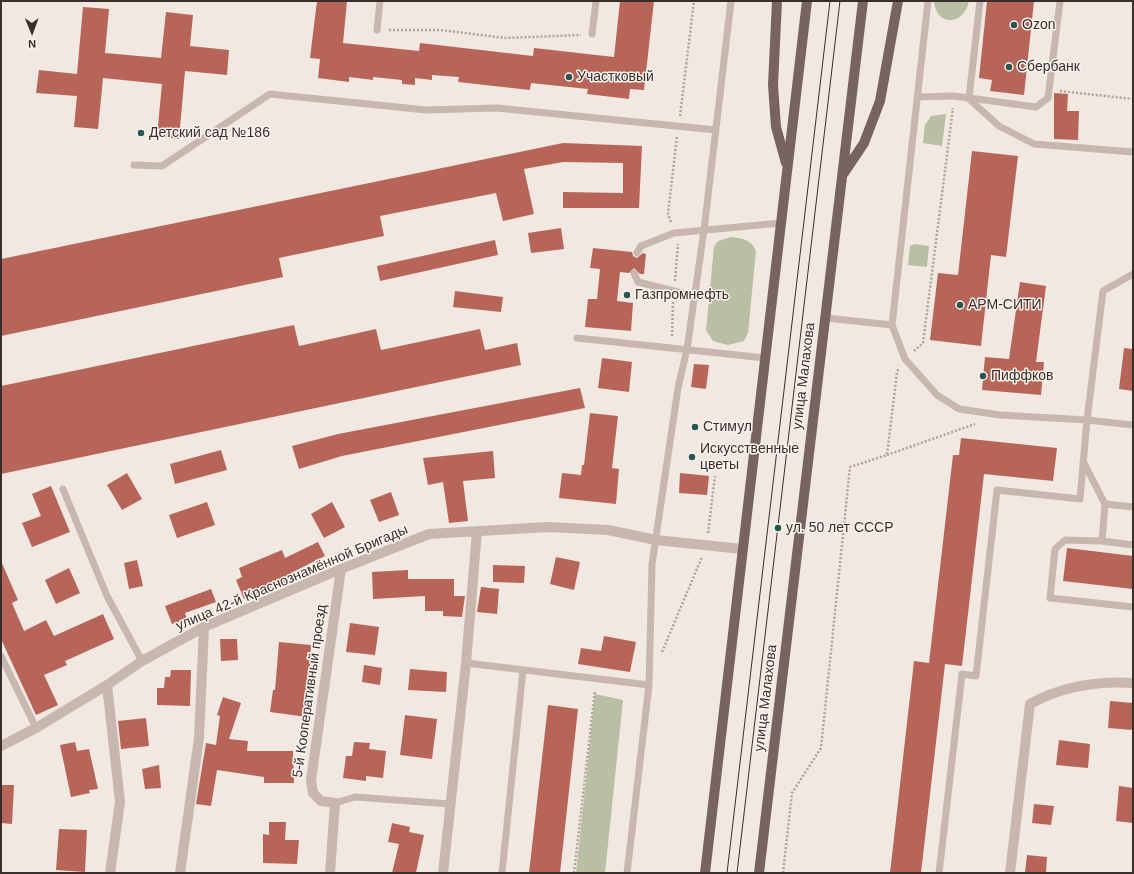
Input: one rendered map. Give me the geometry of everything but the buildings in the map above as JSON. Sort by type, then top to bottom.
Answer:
[{"type":"main road","points":[[777,1],[773,85],[776,127],[787,168]]},
{"type":"main road","points":[[705,873],[807,1]]},
{"type":"main road","name":"улица Малахова","points":[[759,873],[826,318],[862,1]]},
{"type":"main road","points":[[842,174],[864,143],[880,101],[898,1]]},
{"type":"street","name":"улица 42-й Краснознамённой Бригады","points":[[1,746],[36,728],[142,661],[204,627],[341,569],[429,534],[548,526],[608,530],[656,540],[742,549]]},
{"type":"street","points":[[443,873],[466,663],[477,530]]},
{"type":"street","name":"5-й Кооперативный проезд","points":[[335,803],[321,801],[312,793],[311,780],[341,569]]},
{"type":"street","points":[[180,873],[199,738],[204,627]]},
{"type":"street","points":[[1010,873],[1030,704],[1048,695],[1070,688],[1093,684],[1133,683]]},
{"type":"street","points":[[107,684],[120,802],[110,873]]},
{"type":"street","points":[[330,873],[335,803]]},
{"type":"lane","points":[[377,30],[380,1]]},
{"type":"lane","points":[[592,34],[596,1]]},
{"type":"lane","points":[[627,873],[648,685],[652,564],[678,388],[687,349],[704,230],[731,1]]},
{"type":"lane","points":[[928,1],[892,325],[905,359],[937,395],[959,409],[1000,414],[1087,420],[1133,426]]},
{"type":"lane","points":[[969,98],[980,1]]},
{"type":"lane","points":[[918,97],[954,96],[1036,106],[1048,98],[1060,1]]},
{"type":"lane","points":[[134,165],[162,166],[270,94],[426,110],[497,108],[716,130]]},
{"type":"lane","points":[[969,98],[999,126],[1034,144],[1133,152]]},
{"type":"lane","points":[[637,253],[641,246],[674,234],[781,223]]},
{"type":"lane","points":[[634,273],[638,282],[694,296]]},
{"type":"lane","points":[[939,873],[962,674],[976,676],[997,490],[1080,499],[1087,420],[1104,291],[1133,274]]},
{"type":"lane","points":[[826,318],[892,325]]},
{"type":"lane","points":[[577,338],[765,358]]},
{"type":"lane","points":[[1083,461],[1105,504],[1102,541]]},
{"type":"lane","points":[[62,489],[107,596],[142,661]]},
{"type":"lane","points":[[1105,504],[1133,507]]},
{"type":"lane","points":[[1133,545],[1102,541],[1065,540],[1055,549],[1050,598],[1133,608]]},
{"type":"lane","points":[[1,656],[36,728]]},
{"type":"lane","points":[[466,663],[648,685]]},
{"type":"lane","points":[[502,873],[523,670]]},
{"type":"lane","points":[[335,803],[355,798],[450,804]]},
{"type":"path","points":[[687,349],[670,335],[679,245],[668,214],[694,1]]},
{"type":"path","points":[[377,30],[440,30],[504,38],[592,34]]},
{"type":"path","points":[[1049,89],[1133,99]]},
{"type":"path","points":[[887,455],[897,372],[905,359],[923,343],[954,96]]},
{"type":"path","points":[[783,873],[792,793],[821,748],[850,467],[979,422]]},
{"type":"path","points":[[661,656],[707,546],[715,476]]},
{"type":"path","points":[[574,873],[597,678]]},
{"type":"green space","points":[[934,1],[969,1],[962,15],[956,19],[950,20],[945,19],[940,15],[936,9]]},
{"type":"green space","points":[[946,114],[942,146],[923,143],[925,125],[931,116]]},
{"type":"green space","points":[[731,237],[749,242],[756,251],[748,333],[744,341],[728,345],[713,341],[706,330],[714,247],[718,241]]},
{"type":"green space","points":[[914,244],[929,246],[927,267],[908,265],[910,246]]},
{"type":"green space","points":[[595,694],[623,700],[605,873],[576,873]]},
{"type":"tram line","points":[[727,873],[830,1]]},
{"type":"tram line","points":[[737,873],[840,1]]},
{"type":"place","name":"Ozon","points":[[1014,25]]},
{"type":"place","name":"Сбербанк","points":[[1009,67]]},
{"type":"place","name":"Участковый","points":[[569,77]]},
{"type":"place","name":"Детский сад №186","points":[[141,133]]},
{"type":"place","name":"Газпромнефть","points":[[627,295]]},
{"type":"place","name":"АРМ-СИТИ","points":[[960,305]]},
{"type":"place","name":"Пиффков","points":[[983,376]]},
{"type":"place","name":"Стимул","points":[[695,427]]},
{"type":"place","name":"Искусственные цветы","points":[[692,457]]},
{"type":"place","name":"ул. 50 лет СССР","points":[[778,528]]}]
